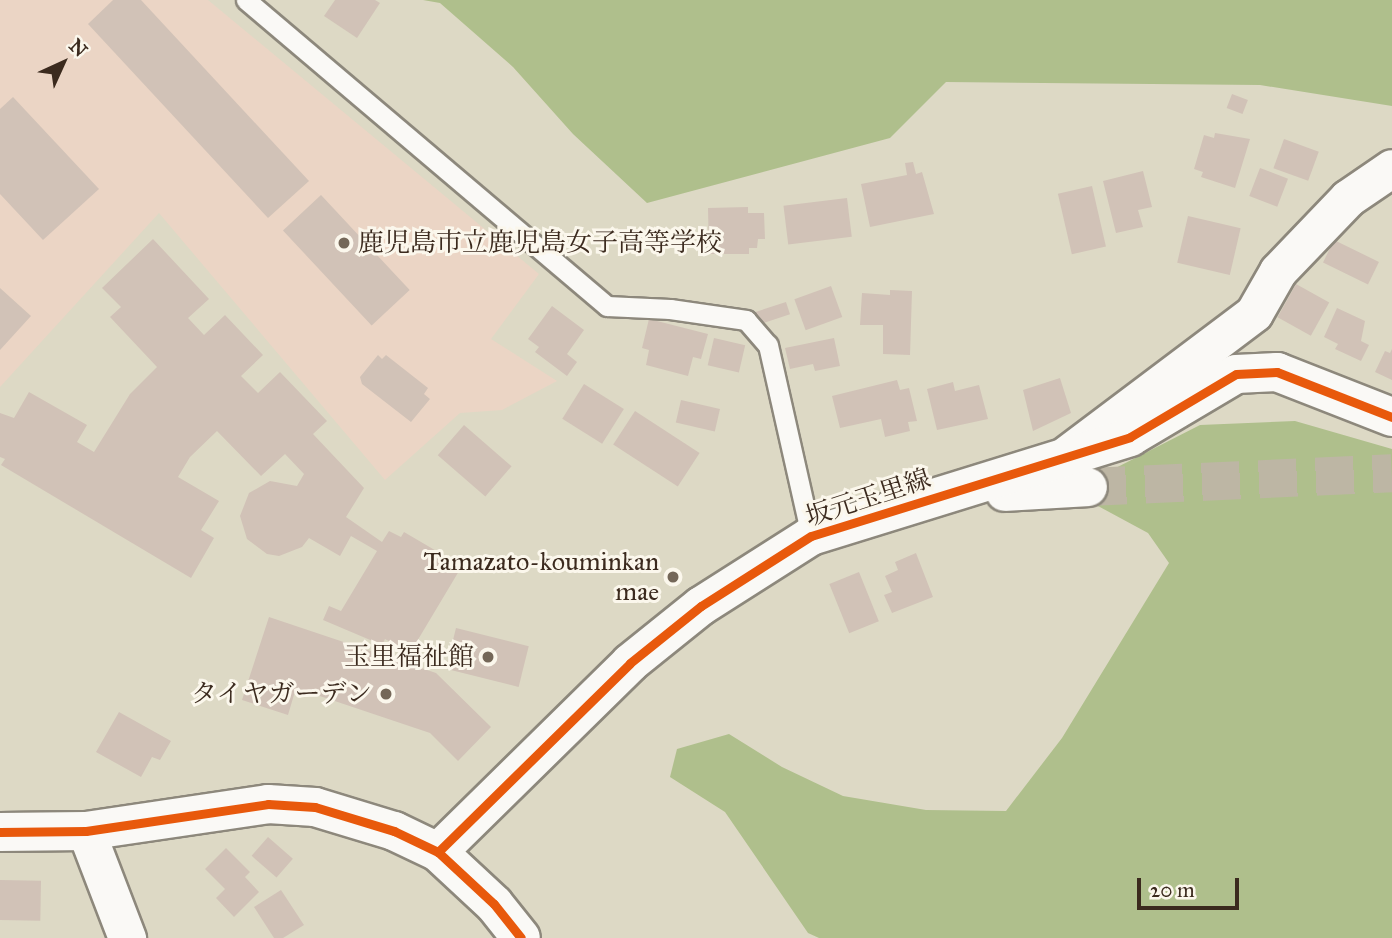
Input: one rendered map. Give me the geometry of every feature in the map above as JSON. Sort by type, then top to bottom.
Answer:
[{"type":"street","points":[[1060,459],[1254,313],[1278,271],[1348,198],[1392,168]]},
{"type":"street","name":"坂元玉里線","points":[[438,852],[631,663],[701,606],[811,536],[1130,437],[1236,374],[1258,370],[1277,372],[1392,416]]},
{"type":"street","name":"坂元玉里線","points":[[947,495],[1088,487]]},
{"type":"street","points":[[0,832],[86,831],[268,804],[315,807],[354,817],[438,852],[494,904],[522,938]]},
{"type":"street","points":[[86,831],[127,938]]},
{"type":"lane","points":[[246,0],[607,306],[670,309],[746,320],[768,345],[811,536]]},
{"type":"shaded area","name":"鹿児島市立鹿児島女子高等学校","points":[[0,0],[208,0],[539,274],[491,339],[557,381],[502,410],[460,413],[385,480],[159,213],[0,387]]},
{"type":"green space","points":[[423,0],[1392,0],[1392,106],[1260,85],[946,82],[890,138],[647,203],[573,134],[513,67],[440,3]]},
{"type":"green space","points":[[1295,421],[1392,449],[1392,938],[819,938],[808,933],[725,812],[670,777],[677,749],[729,734],[782,767],[843,796],[926,810],[1006,811],[1062,738],[1169,563],[1148,533],[1098,506],[1096,478],[1200,425]]},
{"type":"building","points":[[113,0],[141,0],[309,181],[268,218],[88,24]]},
{"type":"building","points":[[335,0],[375,0],[380,3],[357,38],[324,16]]},
{"type":"building","points":[[1232,94],[1248,100],[1242,114],[1227,108]]},
{"type":"building","points":[[13,97],[99,189],[43,240],[0,194],[0,109]]},
{"type":"building","points":[[1215,133],[1250,139],[1235,188],[1201,177],[1203,172],[1194,169],[1204,135],[1214,138]]},
{"type":"building","points":[[1284,139],[1319,152],[1308,181],[1273,168]]},
{"type":"building","points":[[913,162],[916,174],[922,172],[934,214],[870,227],[861,184],[907,175],[905,163]]},
{"type":"building","points":[[1260,168],[1288,179],[1277,207],[1249,196]]},
{"type":"building","points":[[1143,171],[1152,207],[1138,210],[1143,227],[1116,233],[1103,181]]},
{"type":"building","points":[[1092,186],[1106,246],[1072,254],[1058,194]]},
{"type":"building","points":[[321,195],[410,290],[372,326],[283,230]]},
{"type":"building","points":[[847,198],[852,237],[788,245],[783,206]]},
{"type":"building","points":[[748,207],[748,213],[764,213],[765,239],[758,239],[757,248],[749,248],[749,254],[709,254],[708,208]]},
{"type":"building","points":[[1188,216],[1241,228],[1230,275],[1177,263]]},
{"type":"building","points":[[153,239],[209,299],[188,318],[204,335],[225,315],[263,355],[241,376],[258,393],[280,372],[327,421],[313,434],[364,488],[346,517],[382,542],[389,531],[401,537],[404,532],[462,566],[410,653],[385,639],[382,645],[323,620],[329,606],[341,611],[377,551],[351,536],[340,556],[309,538],[302,547],[279,556],[267,554],[247,539],[240,516],[249,493],[270,481],[297,486],[304,474],[285,454],[261,476],[217,431],[190,457],[178,477],[219,501],[201,530],[214,538],[191,578],[1,465],[5,459],[0,457],[0,413],[14,418],[29,392],[87,425],[77,442],[94,452],[130,394],[157,367],[110,317],[121,307],[102,288]]},
{"type":"building","points":[[1334,240],[1379,262],[1368,284],[1323,262]]},
{"type":"building","points":[[1296,284],[1329,302],[1311,336],[1278,317]]},
{"type":"building","points":[[831,286],[842,317],[806,330],[794,299]]},
{"type":"building","points":[[0,288],[31,316],[0,350]]},
{"type":"building","points":[[890,290],[912,291],[910,355],[883,354],[883,325],[860,325],[862,293],[890,295]]},
{"type":"building","points":[[786,302],[790,314],[760,324],[756,312]]},
{"type":"building","points":[[552,306],[584,330],[567,354],[577,362],[567,376],[535,352],[539,347],[528,339]]},
{"type":"building","points":[[1337,308],[1365,321],[1361,341],[1369,345],[1361,361],[1335,349],[1338,344],[1324,337]]},
{"type":"building","points":[[649,319],[708,334],[701,359],[693,357],[688,376],[646,365],[649,350],[642,348]]},
{"type":"building","points":[[714,338],[745,345],[739,372],[708,365]]},
{"type":"building","points":[[834,338],[840,366],[815,371],[813,364],[790,369],[785,348]]},
{"type":"building","points":[[1392,349],[1392,380],[1375,372],[1385,351],[1390,353]]},
{"type":"building","points":[[378,355],[382,359],[386,355],[428,388],[424,394],[430,399],[411,422],[362,384],[360,377]]},
{"type":"building","points":[[1060,378],[1071,413],[1033,431],[1023,390]]},
{"type":"building","points":[[897,380],[900,390],[909,388],[917,421],[908,422],[910,431],[885,437],[881,419],[840,428],[832,396]]},
{"type":"building","points":[[953,382],[955,391],[979,385],[988,419],[937,430],[927,389]]},
{"type":"building","points":[[584,384],[624,409],[602,444],[562,419]]},
{"type":"building","points":[[681,400],[720,409],[715,431],[676,422]]},
{"type":"building","points":[[635,411],[700,453],[678,486],[613,445]]},
{"type":"building","points":[[464,425],[512,466],[485,497],[438,455]]},
{"type":"building","points":[[916,553],[933,597],[892,613],[884,595],[892,592],[885,576],[898,570],[895,562]]},
{"type":"building","points":[[859,572],[879,621],[849,633],[829,584]]},
{"type":"building","name":"タイヤガーデン","points":[[269,617],[436,673],[491,727],[458,761],[430,733],[296,688],[288,715],[242,700]]},
{"type":"building","name":"玉里福祉館","points":[[456,628],[529,646],[519,687],[446,669]]},
{"type":"building","points":[[119,712],[171,741],[160,760],[152,757],[141,777],[96,752]]},
{"type":"building","points":[[268,837],[293,859],[277,878],[252,856]]},
{"type":"building","points":[[226,848],[250,872],[245,877],[259,892],[234,917],[216,898],[225,889],[205,869]]},
{"type":"building","points":[[0,880],[41,881],[40,921],[0,920]]},
{"type":"building","points":[[281,890],[304,925],[283,938],[274,938],[254,907]]},
{"type":"tunnel","points":[[1088,487],[1392,473]]},
{"type":"cycle path","points":[[438,852],[630,663],[701,606],[811,536],[1130,437],[1236,374],[1277,372],[1392,417]]},
{"type":"cycle path","points":[[0,832],[86,831],[268,804],[315,807],[394,831],[438,852],[494,904],[521,938]]},
{"type":"place","name":"鹿児島市立鹿児島女子高等学校","points":[[344,243]]},
{"type":"place","name":"Tamazato-kouminkan mae","points":[[673,577]]},
{"type":"place","name":"玉里福祉館","points":[[488,657]]},
{"type":"place","name":"タイヤガーデン","points":[[386,694]]}]
